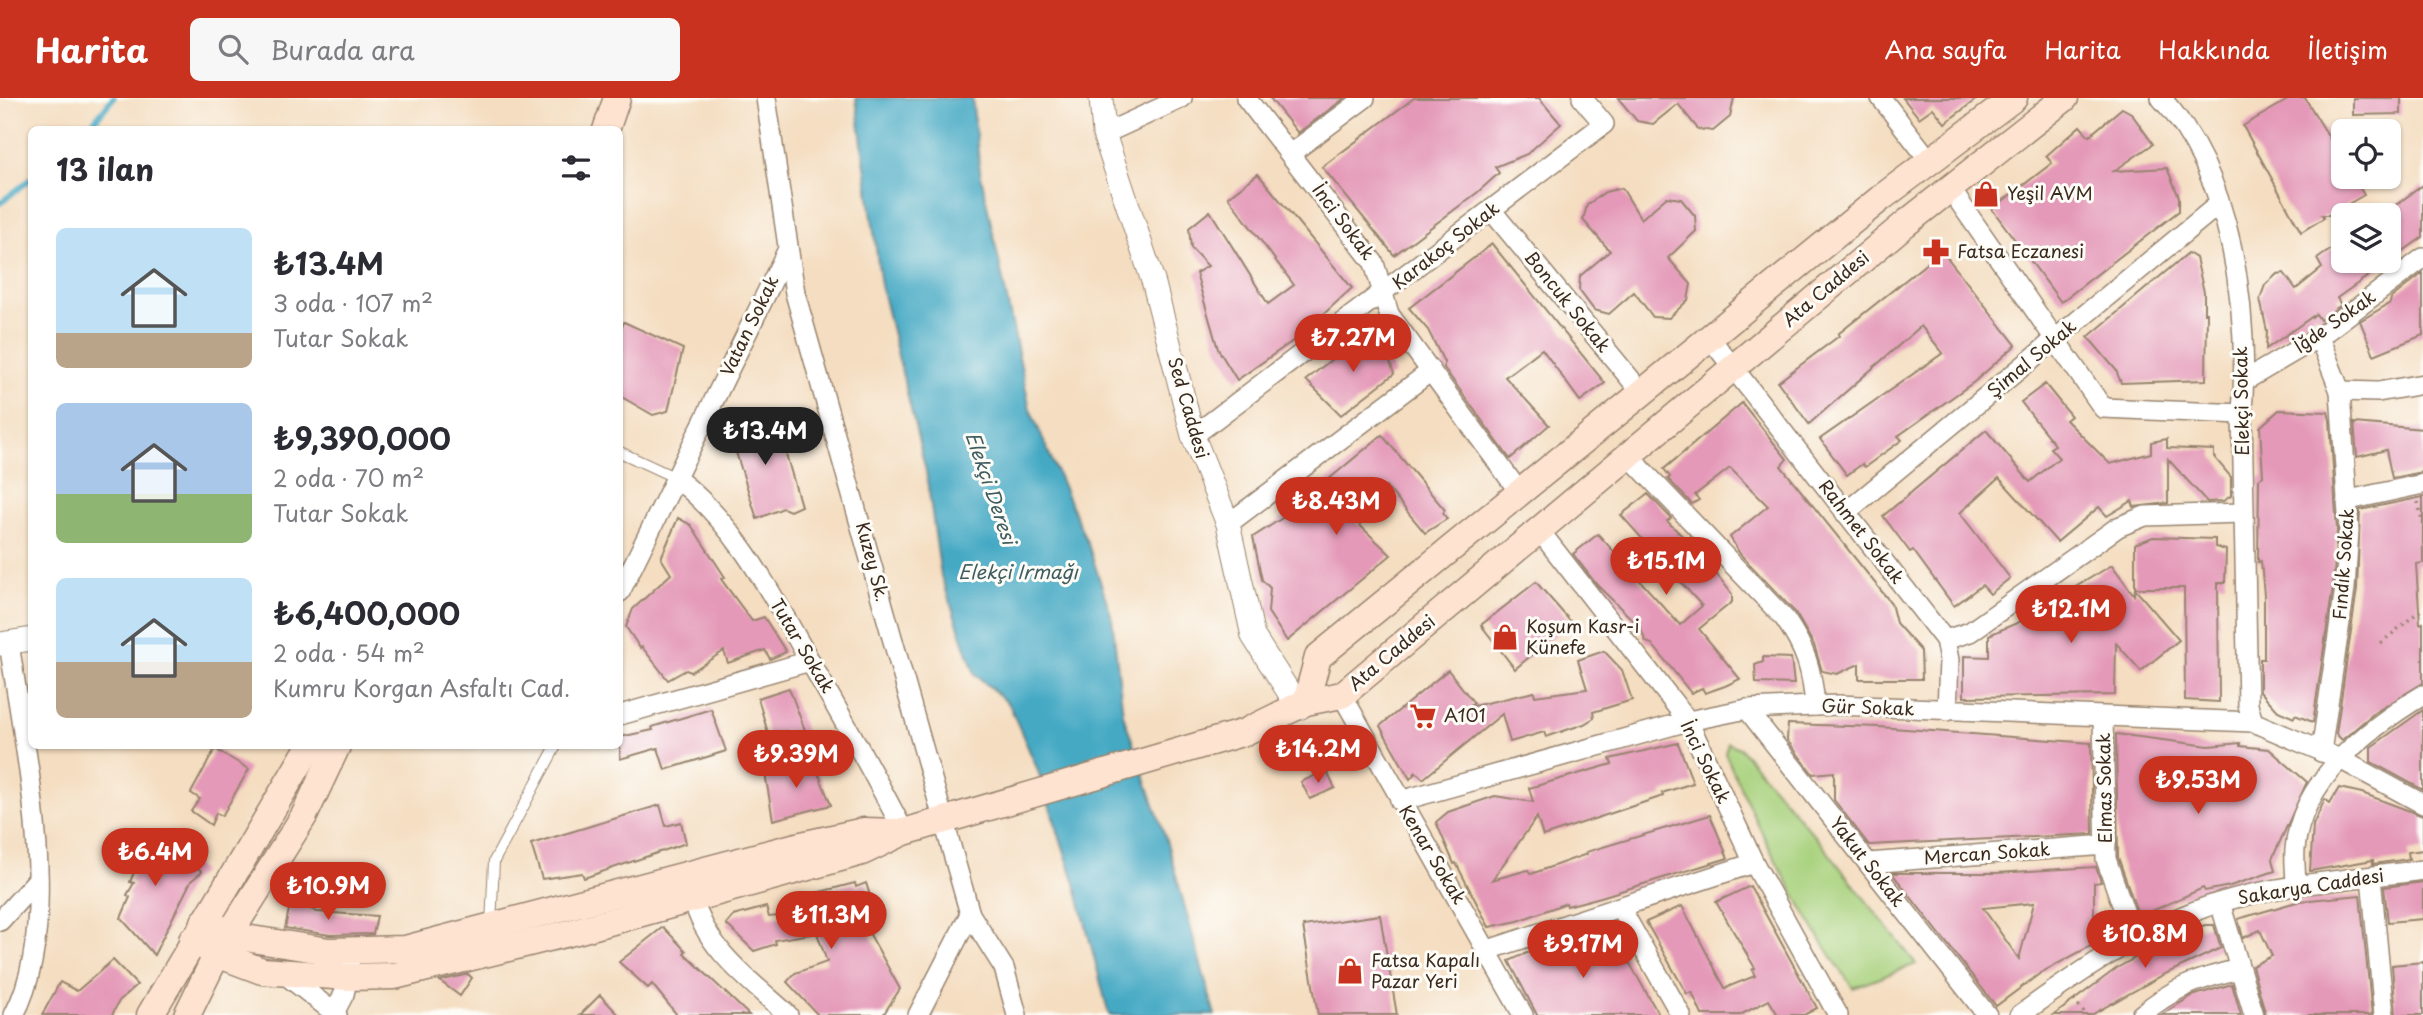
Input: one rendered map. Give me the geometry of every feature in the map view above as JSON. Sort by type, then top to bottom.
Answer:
[{"type":"main road","name":"Ata Caddesi","points":[[1303,705],[1318,657],[1930,161],[2014,98]]},
{"type":"main road","name":"Ata Caddesi","points":[[1303,705],[1342,695],[1950,187],[2065,98]]},
{"type":"main road","points":[[1930,161],[1950,187]]},
{"type":"main road","points":[[797,858],[862,852],[904,832],[1245,732],[1303,705]]},
{"type":"main road","points":[[150,1015],[308,749]]},
{"type":"main road","points":[[187,1015],[217,954],[304,816],[336,749]]},
{"type":"main road","points":[[198,931],[232,933],[245,938],[293,946],[395,976],[575,918],[797,858],[864,831],[904,832]]},
{"type":"main road","points":[[198,931],[217,954],[262,971],[282,972],[350,964],[491,926],[575,918]]},
{"type":"street","name":"Kuzey Sk.","points":[[766,98],[795,293],[954,818],[970,914],[1004,968],[1017,1015]]},
{"type":"street","name":"Sed Caddesi","points":[[1101,98],[1104,134],[1154,284],[1193,436],[1228,524],[1254,636],[1303,705]]},
{"type":"street","points":[[1104,134],[1182,98]]},
{"type":"street","name":"İnci Sokak","points":[[1246,98],[1374,263],[1389,314],[1520,493]]},
{"type":"street","points":[[1290,154],[1365,98]]},
{"type":"street","name":"Karakoç Sokak","points":[[1193,436],[1384,294],[1604,124],[1582,98]]},
{"type":"street","points":[[1881,98],[1930,161]]},
{"type":"street","name":"Elekçi Sokak","points":[[2161,98],[2171,109],[2207,170],[2237,278],[2244,381],[2243,513],[2248,705],[2253,722]]},
{"type":"street","points":[[1950,187],[2104,408],[2242,414]]},
{"type":"street","name":"Şimal Sokak","points":[[1845,513],[2218,204]]},
{"type":"street","name":"Boncuk Sokak","points":[[1492,211],[1642,393]]},
{"type":"street","name":"Vatan Sokak","points":[[623,586],[788,249]]},
{"type":"street","name":"İğde Sokak","points":[[2244,381],[2319,337],[2423,258]]},
{"type":"street","name":"Fındık Sokak","points":[[2319,337],[2340,391],[2348,500],[2345,588],[2321,752]]},
{"type":"street","name":"Rahmet Sokak","points":[[1710,338],[1945,640]]},
{"type":"street","points":[[1228,524],[1431,371]]},
{"type":"street","points":[[2340,391],[2378,392],[2423,384]]},
{"type":"street","points":[[1628,455],[1785,619],[1801,643],[1812,671],[1815,706]]},
{"type":"street","name":"Tutar Sokak","points":[[677,479],[706,501],[755,566],[845,718],[904,832]]},
{"type":"street","points":[[2348,500],[2423,484]]},
{"type":"street","points":[[1947,711],[1949,660],[1945,640],[1970,632],[2118,527],[2145,516],[2243,513]]},
{"type":"street","name":"İnci Sokak","points":[[1539,530],[1688,721],[1754,863],[1838,1015]]},
{"type":"street","points":[[13,642],[37,844],[39,922],[21,1002],[14,1015]]},
{"type":"street","points":[[623,714],[810,661]]},
{"type":"street","name":"Kenar Sokak","points":[[1342,695],[1523,1015]]},
{"type":"street","points":[[2296,887],[2295,847],[2304,818],[2319,786],[2364,733],[2423,695]]},
{"type":"street","name":"Gür Sokak","points":[[1400,801],[1688,721],[1747,709],[1815,706],[2253,722],[2340,759],[2423,804]]},
{"type":"street","name":"Yakut Sokak","points":[[1747,709],[1987,1015]]},
{"type":"street","name":"Elmas Sokak","points":[[2104,717],[2106,859],[2134,939]]},
{"type":"street","name":"Mercan Sokak","points":[[1868,863],[2106,845]]},
{"type":"street","points":[[1488,950],[1754,863]]},
{"type":"street","name":"Sakarya Caddesi","points":[[2020,1015],[2070,979],[2134,939],[2220,903],[2296,887],[2423,870]]},
{"type":"street","points":[[2371,877],[2384,1015]]},
{"type":"street","points":[[0,921],[38,879]]},
{"type":"street","points":[[688,887],[702,924],[723,955],[788,1015]]},
{"type":"street","points":[[2220,903],[2254,1015]]},
{"type":"street","points":[[1620,909],[1681,1015]]},
{"type":"street","points":[[918,1015],[970,914]]},
{"type":"street","points":[[282,972],[334,1014],[344,994],[350,964]]},
{"type":"street","points":[[2147,1013],[2191,981],[2239,969]]},
{"type":"lane","points":[[623,453],[677,479]]},
{"type":"lane","points":[[491,926],[490,889],[494,861],[553,749]]},
{"type":"path","points":[[2381,643],[2423,608]]},
{"type":"green space","points":[[1728,743],[1740,748],[1820,842],[1916,964],[1853,988],[1816,932],[1768,844],[1725,753]]},
{"type":"water","name":"Elekçi Irmağı","points":[[856,98],[972,98],[980,171],[1030,409],[1089,547],[1112,618],[1123,714],[1165,836],[1215,1015],[1109,1015],[1075,883],[1037,768],[1009,704],[975,674],[941,576],[926,471],[881,286]]},
{"type":"building","points":[[1270,98],[1345,98],[1298,133]]},
{"type":"building","points":[[1414,98],[1539,98],[1561,124],[1527,154],[1495,167],[1499,173],[1478,192],[1394,255],[1322,167]]},
{"type":"building","points":[[1618,98],[1734,98],[1730,117],[1713,131],[1698,129],[1678,104],[1653,124],[1637,121]]},
{"type":"building","points":[[1903,98],[1978,98],[1945,123],[1933,108],[1919,118]]},
{"type":"building","points":[[2291,98],[2305,98],[2331,140],[2331,189],[2360,189],[2364,195],[2350,203],[2331,203],[2331,214],[2322,215],[2324,218],[2301,232],[2243,126]]},
{"type":"building","points":[[2353,98],[2401,98],[2401,114],[2353,115]]},
{"type":"building","points":[[2122,108],[2131,113],[2153,144],[2114,171],[2167,168],[2179,197],[2179,211],[2061,302],[1992,209],[2052,163],[2046,156],[2080,126],[2089,136]]},
{"type":"building","points":[[1258,174],[1352,288],[1300,336],[1237,380],[1218,349],[1196,273],[1208,266],[1191,248],[1189,228],[1210,211],[1268,304],[1294,285],[1228,197]]},
{"type":"building","points":[[2423,185],[2423,237],[2401,253],[2401,203],[2399,203]]},
{"type":"building","points":[[1622,188],[1641,219],[1667,197],[1681,199],[1695,216],[1696,231],[1668,258],[1691,284],[1688,300],[1669,318],[1653,317],[1634,292],[1609,314],[1594,310],[1579,290],[1580,276],[1610,251],[1583,220],[1587,205],[1605,192]]},
{"type":"building","points":[[1492,244],[1605,383],[1580,401],[1542,349],[1505,377],[1549,425],[1510,459],[1444,368],[1444,362],[1428,330],[1409,308]]},
{"type":"building","points":[[2331,249],[2331,273],[2372,273],[2337,298],[2341,305],[2320,320],[2316,314],[2266,349],[2267,331],[2260,299],[2265,285],[2277,274],[2284,273],[2296,289],[2322,268],[2317,259]]},
{"type":"building","points":[[1942,251],[2016,345],[1974,382],[1898,436],[1902,440],[1865,467],[1862,464],[1847,475],[1820,439],[1943,353],[1921,326],[1809,424],[1778,382],[1839,336],[1838,334]]},
{"type":"building","points":[[2188,253],[2196,258],[2204,292],[2204,313],[2207,313],[2206,380],[2121,383],[2116,370],[2088,337]]},
{"type":"building","points":[[2423,273],[2423,335],[2374,355],[2360,321],[2390,303],[2391,298]]},
{"type":"building","points":[[624,322],[683,349],[668,411],[653,415],[623,398]]},
{"type":"building","points":[[1368,330],[1389,359],[1394,374],[1341,415],[1306,380]]},
{"type":"building","points":[[2045,384],[2071,416],[2066,420],[2110,464],[2151,453],[2151,442],[2167,439],[2167,448],[2214,450],[2214,457],[2231,477],[2231,496],[2223,501],[2207,502],[2168,459],[2168,503],[2134,507],[2132,501],[2107,516],[2099,507],[2057,542],[1999,478],[1960,513],[2010,578],[1990,594],[1982,585],[1954,606],[1913,550],[1910,552],[1883,516],[1986,430],[2030,482],[2059,458],[2050,448],[2055,445],[2021,402]]},
{"type":"building","points":[[1742,403],[1787,459],[1781,466],[1891,603],[1896,623],[1921,651],[1922,679],[1859,679],[1859,664],[1837,674],[1822,671],[1814,645],[1795,612],[1740,554],[1730,537],[1768,506],[1730,468],[1695,495],[1699,500],[1692,504],[1668,479],[1670,477],[1664,469]]},
{"type":"building","points":[[2279,410],[2328,412],[2330,420],[2337,531],[2333,587],[2313,722],[2278,711],[2260,691],[2260,659],[2264,659],[2264,595],[2261,561],[2258,562],[2259,479],[2263,476],[2260,427]]},
{"type":"building","points":[[775,416],[801,506],[790,511],[783,508],[757,519],[729,430]]},
{"type":"building","points":[[2354,423],[2423,429],[2423,472],[2392,478],[2386,450],[2357,457]]},
{"type":"building","points":[[1382,435],[1445,510],[1443,513],[1447,519],[1425,533],[1386,486],[1351,517],[1391,555],[1287,641],[1268,612],[1270,588],[1262,580],[1253,537],[1307,502],[1305,499]]},
{"type":"building","points":[[1648,494],[1671,518],[1667,521],[1700,553],[1732,594],[1732,602],[1699,629],[1740,679],[1705,693],[1702,688],[1691,693],[1652,644],[1646,642],[1640,627],[1597,585],[1573,554],[1598,534],[1680,625],[1702,606],[1621,515]]},
{"type":"building","points":[[2423,497],[2423,563],[2416,564],[2420,624],[2423,623],[2423,683],[2374,713],[2342,740],[2336,734],[2357,589],[2360,510]]},
{"type":"building","points":[[678,518],[691,525],[725,577],[721,579],[752,621],[764,617],[786,652],[770,659],[765,650],[728,663],[724,651],[691,672],[686,670],[668,680],[642,647],[640,648],[626,627],[633,609],[671,574],[661,558]]},
{"type":"building","points":[[2153,537],[2215,539],[2215,547],[2226,550],[2225,583],[2218,583],[2219,702],[2185,700],[2184,588],[2135,588],[2135,544]]},
{"type":"building","points":[[2112,565],[2134,595],[2135,589],[2179,640],[2141,671],[2116,643],[2115,695],[1964,697],[1964,656],[1989,657],[1989,635],[2063,603],[2059,597]]},
{"type":"building","points":[[1536,582],[1571,622],[1515,669],[1481,625]]},
{"type":"building","points":[[1604,651],[1622,670],[1632,700],[1593,712],[1594,718],[1584,724],[1546,737],[1544,732],[1510,742],[1502,714],[1423,779],[1416,772],[1410,779],[1380,726],[1448,670],[1474,703],[1469,707],[1534,692],[1535,696],[1587,689],[1578,660]]},
{"type":"building","points":[[1763,657],[1791,658],[1794,684],[1756,683],[1755,665],[1763,662]]},
{"type":"building","points":[[789,688],[811,746],[794,752],[786,731],[769,737],[758,698]]},
{"type":"building","points":[[711,709],[726,751],[665,770],[658,748],[620,759],[623,736],[653,730],[652,727]]},
{"type":"building","points":[[2423,710],[2423,790],[2371,762],[2371,747]]},
{"type":"building","points":[[1788,724],[1879,727],[2091,743],[2093,834],[1869,845],[1834,800],[1834,772],[1813,774],[1787,740]]},
{"type":"building","points":[[2116,734],[2209,746],[2240,743],[2240,746],[2269,749],[2307,782],[2272,859],[2275,871],[2230,886],[2205,891],[2203,888],[2139,917],[2118,857]]},
{"type":"building","points":[[1678,743],[1693,783],[1662,793],[1663,796],[1543,836],[1537,817],[1492,880],[1528,870],[1531,874],[1587,854],[1586,852],[1710,815],[1728,858],[1601,897],[1567,906],[1566,903],[1518,921],[1489,927],[1456,863],[1454,864],[1436,822],[1448,812],[1495,796],[1533,802],[1529,788],[1612,764],[1610,759]]},
{"type":"building","points":[[215,749],[249,769],[222,816],[216,813],[211,825],[191,811],[200,799],[191,793]]},
{"type":"building","points":[[813,760],[831,805],[773,820],[765,773]]},
{"type":"building","points":[[1326,770],[1335,788],[1310,799],[1301,782]]},
{"type":"building","points":[[2339,788],[2362,793],[2423,816],[2423,850],[2408,852],[2409,859],[2373,864],[2373,860],[2310,871],[2313,825],[2325,799],[2330,803]]},
{"type":"building","points":[[660,805],[666,826],[681,822],[686,843],[584,878],[582,873],[542,879],[531,844]]},
{"type":"building","points":[[125,838],[151,853],[162,841],[167,847],[173,841],[202,872],[191,881],[154,955],[121,918],[130,897],[127,895],[134,883],[130,882],[135,870],[110,855]]},
{"type":"building","points":[[2096,867],[2101,882],[2094,883],[2094,914],[2100,915],[2102,940],[2042,972],[1996,1006],[1892,873],[1996,873]],"holes":[[[2034,903],[2019,959],[1983,908]]]},
{"type":"building","points":[[2423,882],[2423,919],[2388,922],[2384,887]]},
{"type":"building","points":[[855,883],[856,887],[866,883],[877,917],[867,918],[871,928],[867,929],[900,989],[883,1015],[818,1015],[787,982],[795,973],[827,962],[817,933],[775,940],[776,944],[754,951],[726,924],[733,916],[766,907],[769,917],[810,913],[804,896]]},
{"type":"building","points":[[1750,886],[1817,1008],[1804,1015],[1778,1015],[1769,1000],[1740,1015],[1702,1015],[1692,992],[1687,994],[1646,922],[1682,906],[1725,988],[1755,976],[1752,970],[1755,968],[1716,902]]},
{"type":"building","points":[[2360,895],[2372,1015],[2266,1015],[2252,966],[2272,956],[2260,930],[2243,938],[2238,919],[2300,901]]},
{"type":"building","points":[[291,900],[317,912],[377,916],[373,934],[330,935],[285,928]]},
{"type":"building","name":"Fatsa Kapalı Pazar Yeri","points":[[1380,915],[1397,1015],[1318,1015],[1303,926]]},
{"type":"building","points":[[2205,925],[2214,925],[2221,948],[2163,975],[2091,1015],[2054,1015],[2117,968],[2167,940]]},
{"type":"building","points":[[663,927],[686,951],[684,953],[749,1015],[677,1015],[652,984],[648,988],[619,962]]},
{"type":"building","points":[[1605,931],[1612,932],[1659,1015],[1537,1015],[1509,961],[1543,946],[1555,946],[1559,952]]},
{"type":"building","points":[[113,960],[137,985],[119,1001],[112,1015],[42,1015],[60,982],[77,991]]},
{"type":"building","points":[[2423,962],[2423,1015],[2396,1015],[2392,965]]},
{"type":"building","points":[[468,974],[472,978],[460,996],[440,981]]},
{"type":"building","points":[[2232,984],[2241,1015],[2161,1015],[2192,996]]},
{"type":"building","points":[[600,995],[619,1015],[580,1015]]},
{"type":"waterway","points":[[90,126],[113,98]]},
{"type":"waterway","points":[[0,203],[28,181]]},
{"type":"place","name":"Yeşil AVM","points":[[1986,194]]},
{"type":"place","name":"Fatsa Eczanesi","points":[[1936,252]]},
{"type":"place","name":"Koşum Kasr-i Künefe","points":[[1505,637]]},
{"type":"place","name":"A101","points":[[1423,716]]},
{"type":"place","name":"Fatsa Kapalı Pazar Yeri","points":[[1350,971]]},
{"type":"water label","name":"Elekçi Deresi","points":[[991,488]]}]
